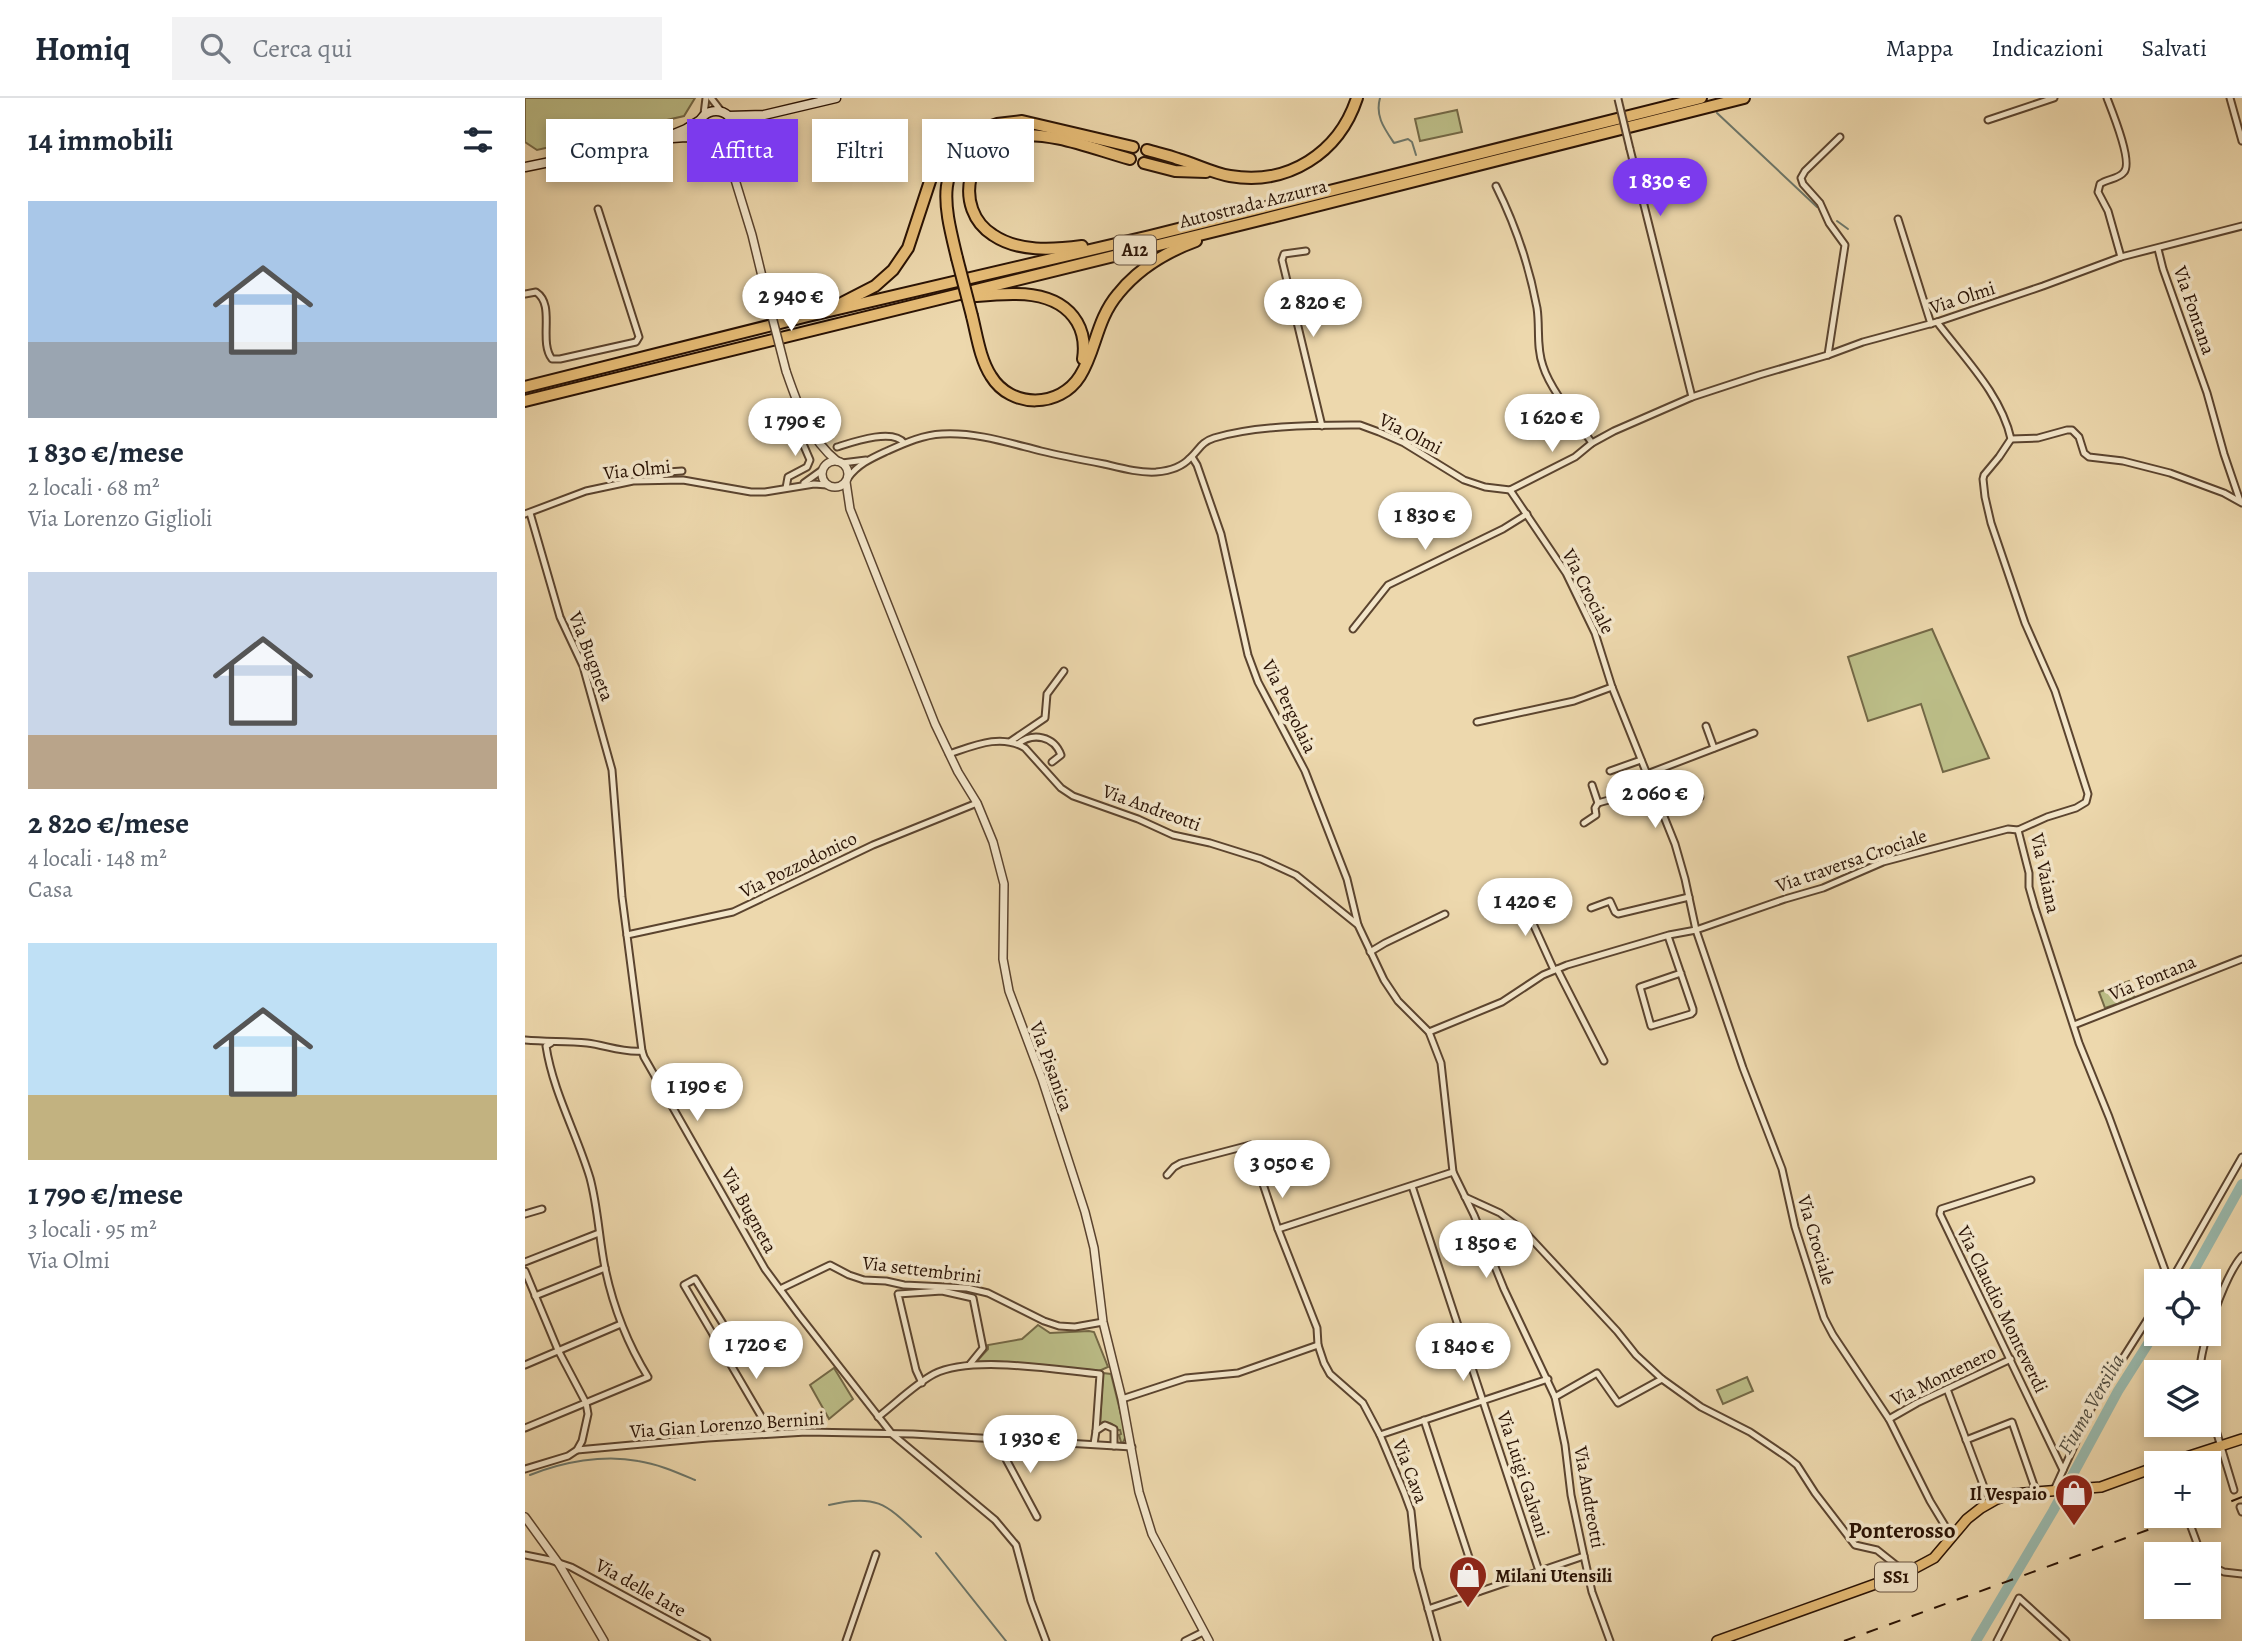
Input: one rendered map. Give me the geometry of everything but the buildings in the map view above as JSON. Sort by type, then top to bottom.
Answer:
[{"type":"highway","points":[[1147,150],[1217,172],[1247,178],[1268,177],[1309,162],[1324,151],[1340,134],[1357,98]]},
{"type":"highway","name":"Autostrada Azzurra","points":[[525,387],[808,316],[1150,236],[1701,98]]},
{"type":"highway","name":"Autostrada Azzurra","points":[[525,401],[1744,98]]},
{"type":"highway","points":[[808,316],[865,292],[893,270],[908,248],[933,172],[956,144],[985,128],[1005,122],[1022,121],[1130,159]]},
{"type":"highway","points":[[1133,147],[1019,125],[999,128],[974,141],[956,159],[949,174],[946,199],[948,220],[985,365],[999,387],[1023,400],[1042,401],[1066,391],[1080,377],[1103,318],[1117,295],[1139,273],[1165,255],[1188,244],[1257,221]]},
{"type":"highway","points":[[1045,131],[1007,138],[986,150],[976,162],[970,178],[970,196],[975,214],[986,229],[1002,240],[1035,248],[1069,248],[1150,236]]},
{"type":"highway","points":[[1143,163],[1175,171],[1217,172]]},
{"type":"highway","points":[[932,300],[1008,294],[1036,296],[1054,302],[1068,311],[1080,330],[1085,349],[1080,369],[1068,385],[1049,395],[1029,398],[1011,391],[998,381],[989,365],[973,315]]},
{"type":"main road","points":[[755,119],[836,98]]},
{"type":"main road","points":[[673,135],[686,130],[715,110],[764,115]]},
{"type":"main road","points":[[725,113],[730,119]]},
{"type":"main road","points":[[525,167],[546,163]]},
{"type":"main road","points":[[2205,1451],[2242,1438]]},
{"type":"main road","name":"SS1","points":[[1717,1641],[1906,1573],[1934,1558],[1967,1519],[1990,1503],[2011,1494],[2102,1487],[2144,1471]]},
{"type":"street","points":[[702,118],[706,98]]},
{"type":"street","points":[[711,98],[725,113]]},
{"type":"street","points":[[1618,98],[1692,397]]},
{"type":"street","points":[[1988,120],[2054,98]]},
{"type":"street","points":[[2107,98],[2126,155],[2127,166],[2125,172],[2119,176],[2106,179],[2100,184],[2098,191],[2108,211],[2121,257]]},
{"type":"street","points":[[2239,98],[2230,99],[2242,141]]},
{"type":"street","points":[[1828,355],[1845,245],[1829,223],[1820,203],[1801,178],[1840,137]]},
{"type":"street","name":"Via Pisanica","points":[[736,182],[786,371],[801,411],[819,443],[848,470],[850,509],[910,663],[949,754],[977,803],[1002,873],[1003,959],[1009,991],[1042,1079],[1085,1212],[1094,1248],[1103,1322],[1122,1399],[1139,1492],[1151,1534],[1209,1641]]},
{"type":"street","points":[[1496,186],[1512,222],[1538,310],[1542,366],[1551,384],[1592,443]]},
{"type":"street","points":[[525,294],[536,292],[542,296],[545,304],[547,350],[552,359],[636,342],[639,337],[598,209]]},
{"type":"street","points":[[1898,219],[1934,323],[1987,388],[2000,410],[2011,439],[2038,438],[2072,430],[2076,432],[2084,453],[2089,457],[2123,461],[2170,472],[2241,502]]},
{"type":"street","name":"Via Olmi","points":[[847,480],[859,466],[870,459],[914,439],[943,434],[970,434],[1059,456],[1147,472],[1174,468],[1192,457],[1197,448],[1213,438],[1239,433],[1360,425],[1404,443],[1464,480],[1485,487],[1510,490],[1575,457],[1613,431],[1692,397],[1863,342],[1934,323],[2121,257],[2242,226]]},
{"type":"street","name":"Via Fontana","points":[[2158,249],[2241,502]]},
{"type":"street","points":[[1306,251],[1284,254],[1282,260],[1322,426]]},
{"type":"street","points":[[786,488],[788,477],[807,467],[810,460],[791,416]]},
{"type":"street","points":[[837,447],[868,438],[895,436],[904,443]]},
{"type":"street","name":"Via Vaiana","points":[[2011,439],[1984,475],[1985,496],[1991,523],[2025,623],[2055,691],[2088,794],[2086,802],[2076,808],[2018,830],[2029,873],[2029,887],[2088,1069],[2109,1117],[2165,1269]]},
{"type":"street","name":"Via Pisanica","points":[[819,443],[822,477],[850,509]]},
{"type":"street","name":"Via Pergolaia","points":[[1192,457],[1221,534],[1248,654],[1258,682],[1305,771],[1339,856],[1358,925]]},
{"type":"street","name":"Via Olmi","points":[[840,462],[870,459]]},
{"type":"street","points":[[823,468],[830,462],[840,462]]},
{"type":"street","name":"Via Olmi","points":[[798,486],[813,478],[823,468]]},
{"type":"street","points":[[653,480],[668,472],[682,471]]},
{"type":"street","name":"Via Olmi","points":[[527,514],[586,491],[632,481],[683,480],[751,492],[798,486],[830,486]]},
{"type":"street","points":[[830,486],[840,487],[847,480]]},
{"type":"street","name":"Via Crociale","points":[[1510,490],[1559,561],[1581,600],[1595,633],[1612,687],[1675,844],[1696,930],[1781,1169],[1795,1227],[1824,1318],[1889,1419],[1930,1501],[1947,1529],[1954,1535]]},
{"type":"street","name":"Via Bugneta","points":[[527,514],[560,617],[583,666],[609,758],[642,1051],[759,1260],[892,1434],[995,1520],[1011,1538],[1020,1556],[1031,1601],[1046,1641]]},
{"type":"street","points":[[1353,629],[1388,585],[1503,529],[1527,514]]},
{"type":"street","points":[[1011,741],[1045,718],[1047,694],[1064,671]]},
{"type":"street","points":[[1477,722],[1574,701],[1612,687]]},
{"type":"street","points":[[1706,726],[1714,748]]},
{"type":"street","points":[[1647,774],[1754,733]]},
{"type":"street","points":[[1018,744],[1025,738],[1046,738],[1060,751],[1061,755],[1052,762]]},
{"type":"street","name":"Via Andreotti","points":[[949,754],[978,744],[1011,741],[1025,748],[1061,788],[1073,796],[1138,818],[1173,835],[1210,843],[1282,867],[1296,875],[1358,925],[1384,980],[1398,1001],[1429,1032],[1441,1063],[1453,1172],[1555,1398],[1565,1445],[1571,1494],[1592,1592],[1610,1641]]},
{"type":"street","points":[[1610,771],[1641,760]]},
{"type":"street","points":[[1592,785],[1598,803]]},
{"type":"street","points":[[1584,823],[1596,815],[1595,808],[1598,803],[1652,788]]},
{"type":"street","points":[[1662,811],[1700,797]]},
{"type":"street","name":"Via Pozzodonico","points":[[627,935],[733,912],[873,845],[977,803]]},
{"type":"street","name":"Via traversa Crociale","points":[[1696,930],[1823,888],[1883,862],[2008,829],[2018,830]]},
{"type":"street","points":[[1520,895],[1555,969],[1605,1061]]},
{"type":"street","points":[[1591,908],[1610,901],[1618,914],[1689,897]]},
{"type":"street","points":[[1370,952],[1445,914]]},
{"type":"street","points":[[1429,1032],[1502,1002],[1555,969],[1696,930]]},
{"type":"street","points":[[1668,936],[1681,973],[1693,1013],[1651,1026],[1640,987],[1681,973]]},
{"type":"street","name":"Via Fontana","points":[[2074,1025],[2242,959]]},
{"type":"street","points":[[525,1040],[577,1042],[632,1052],[642,1051]]},
{"type":"street","points":[[525,1428],[647,1377],[615,1308],[605,1268],[597,1206],[546,1050],[547,1044],[551,1043]]},
{"type":"street","name":"Via Cava","points":[[1167,1175],[1181,1163],[1250,1145],[1278,1229],[1317,1328],[1318,1345],[1330,1374],[1363,1403],[1380,1435],[1411,1511],[1417,1568],[1437,1641]]},
{"type":"street","points":[[2177,1269],[2242,1157]]},
{"type":"street","points":[[1278,1229],[1453,1172]]},
{"type":"street","name":"Via Claudio Monteverdi","points":[[2031,1180],[1941,1209],[1940,1214],[2063,1470]]},
{"type":"street","name":"Via Luigi Galvani","points":[[1412,1186],[1539,1571]]},
{"type":"street","points":[[1465,1197],[1500,1213],[1524,1231],[1636,1355],[1662,1379],[1702,1407],[1751,1432],[1787,1457],[1797,1465],[1855,1545],[1877,1550],[1906,1573]]},
{"type":"street","points":[[525,1214],[542,1209]]},
{"type":"street","points":[[525,1262],[599,1233]]},
{"type":"street","points":[[2203,1360],[2222,1290],[2242,1256]]},
{"type":"street","name":"Via settembrini","points":[[781,1289],[830,1265],[865,1280],[967,1288],[988,1293],[1059,1326],[1076,1327],[1103,1322]]},
{"type":"street","points":[[535,1296],[605,1268]]},
{"type":"street","points":[[525,1271],[558,1350],[586,1403],[586,1430],[577,1450]]},
{"type":"street","points":[[718,1343],[725,1333],[725,1327],[695,1279],[684,1285],[718,1343],[771,1433]]},
{"type":"street","points":[[922,1383],[916,1370],[898,1294],[942,1291],[973,1298],[983,1348],[970,1364]]},
{"type":"street","points":[[525,1365],[621,1324]]},
{"type":"street","points":[[2056,1490],[2089,1413],[2144,1325]]},
{"type":"street","points":[[1122,1399],[1187,1378],[1238,1373],[1318,1345]]},
{"type":"street","name":"Via Montenero","points":[[1889,1419],[2011,1359]]},
{"type":"street","points":[[879,1417],[934,1374],[970,1364],[1100,1374],[1094,1444]]},
{"type":"street","points":[[1555,1398],[1597,1373],[1618,1404],[1662,1379]]},
{"type":"street","name":"Via Cava","points":[[1380,1435],[1548,1379]]},
{"type":"street","points":[[1947,1389],[1990,1503]]},
{"type":"street","points":[[1424,1420],[1480,1591]]},
{"type":"street","points":[[1966,1440],[2012,1422],[2036,1491]]},
{"type":"street","points":[[1096,1431],[1105,1425],[1112,1426],[1115,1433],[1114,1446]]},
{"type":"street","name":"Via Gian Lorenzo Bernini","points":[[525,1469],[577,1450],[771,1433],[892,1434],[1132,1447]]},
{"type":"street","points":[[2217,1437],[2234,1490]]},
{"type":"street","points":[[999,1439],[1000,1448],[1037,1517]]},
{"type":"street","points":[[525,1517],[559,1563],[604,1641]]},
{"type":"street","points":[[846,1641],[876,1554]]},
{"type":"street","name":"Via delle Iare","points":[[525,1556],[551,1560],[571,1567],[706,1641]]},
{"type":"street","points":[[1428,1609],[1584,1556]]},
{"type":"street","points":[[2221,1571],[2242,1574]]},
{"type":"street","points":[[1997,1641],[2019,1598],[2066,1641]]},
{"type":"street","points":[[1185,1641],[1203,1632]]},
{"type":"green space","points":[[525,98],[695,98],[684,116],[671,119],[546,119],[546,148],[537,150],[525,142]]},
{"type":"green space","points":[[1457,110],[1462,132],[1420,141],[1415,119]]},
{"type":"green space","points":[[1932,629],[1989,758],[1943,772],[1921,704],[1868,721],[1848,657]]},
{"type":"green space","points":[[2129,981],[2135,998],[2105,1008],[2099,992]]},
{"type":"green space","points":[[1038,1325],[1050,1333],[1094,1332],[1108,1367],[1099,1371],[993,1361],[976,1362],[988,1349],[988,1345],[1022,1339]]},
{"type":"green space","points":[[834,1368],[853,1399],[829,1419],[810,1385]]},
{"type":"green space","points":[[1103,1373],[1111,1374],[1126,1435],[1123,1443],[1120,1430],[1110,1423],[1100,1423]]},
{"type":"green space","points":[[1747,1377],[1753,1391],[1723,1404],[1717,1390]]},
{"type":"waterway","points":[[1380,98],[1381,122],[1387,132],[1394,143],[1408,139],[1412,142],[1416,155]]},
{"type":"waterway","points":[[1717,113],[1817,207]]},
{"type":"waterway","points":[[1837,221],[1848,229]]},
{"type":"waterway","name":"Fiume Versilia","points":[[2195,1269],[2242,1184]]},
{"type":"waterway","name":"Fiume Versilia","points":[[1976,1641],[2053,1511],[2118,1391],[2146,1346]]},
{"type":"waterway","points":[[530,1475],[569,1463],[611,1458],[653,1464],[695,1480]]},
{"type":"waterway","points":[[829,1505],[859,1500],[881,1504],[921,1537]]},
{"type":"waterway","points":[[936,1553],[1006,1641]]},
{"type":"railway","points":[[2221,1505],[2242,1497]]},
{"type":"railway","points":[[1844,1641],[2153,1528]]},
{"type":"place","name":"Il Vespaio","points":[[2074,1527]]},
{"type":"place","name":"Milani Utensili","points":[[1468,1609]]},
{"type":"district","name":"Ponterosso","points":[[1902,1530]]}]
